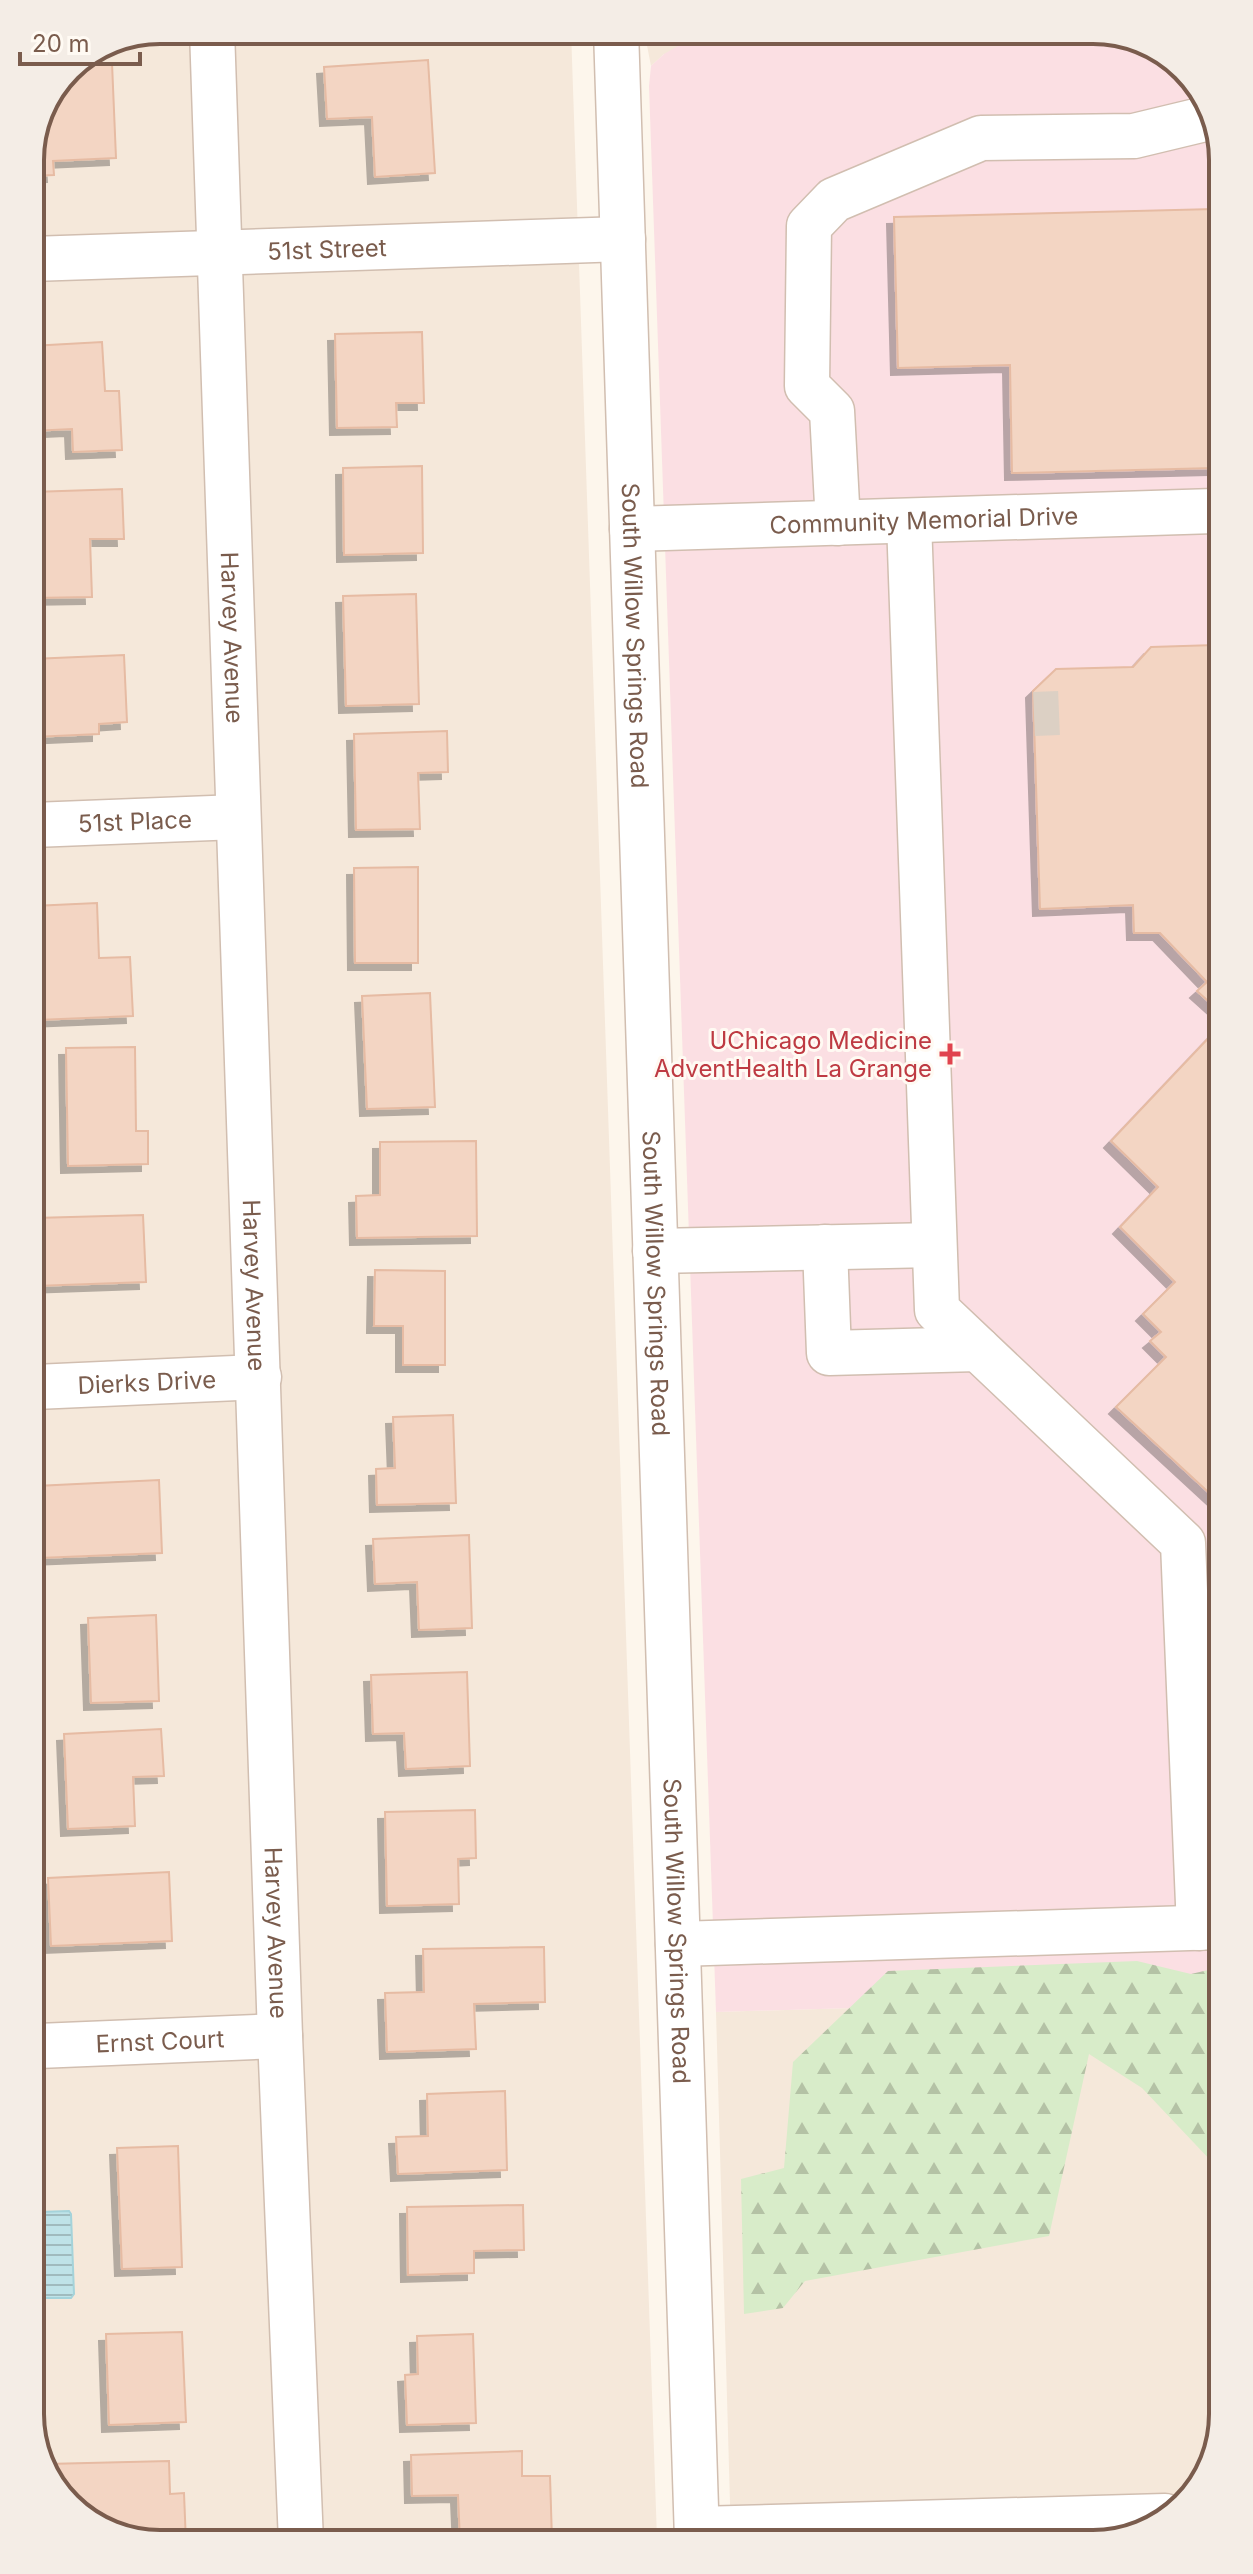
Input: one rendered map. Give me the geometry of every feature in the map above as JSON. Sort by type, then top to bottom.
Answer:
[{"type":"street","name":"Harvey Avenue","points":[[213,44],[280,2036],[301,2530]]},
{"type":"street","name":"South Willow Springs Road","points":[[616,44],[697,2530]]},
{"type":"street","points":[[838,523],[832,411],[807,386],[809,226],[834,200],[981,138],[1134,136],[1201,120]]},
{"type":"street","name":"51st Street","points":[[44,259],[623,239]]},
{"type":"street","name":"Community Memorial Drive","points":[[632,529],[1209,511]]},
{"type":"street","points":[[909,521],[937,1310],[1183,1543],[1209,1914]]},
{"type":"street","name":"51st Place","points":[[44,825],[238,817]]},
{"type":"street","points":[[655,1251],[934,1245]]},
{"type":"street","points":[[825,1247],[829,1353],[978,1349]]},
{"type":"street","name":"Dierks Drive","points":[[44,1387],[259,1377]]},
{"type":"street","points":[[678,1944],[1209,1928]]},
{"type":"street","name":"Ernst Court","points":[[44,2046],[280,2036]]},
{"type":"street","points":[[801,2530],[1145,2517]]},
{"type":"shaded area","points":[[571,44],[657,2530],[138,2528],[96,2510],[68,2484],[53,2458],[46,2436],[44,2414],[44,153],[48,130],[64,96],[78,78],[116,53],[138,46]]},
{"type":"shaded area","points":[[647,44],[829,44],[664,54],[651,66]]},
{"type":"shaded area","name":"UChicago Medicine AdventHealth La Grange","points":[[678,46],[1115,46],[1144,56],[1175,78],[1193,102],[1207,138],[1209,1997],[716,2012],[649,86],[651,66]]},
{"type":"shaded area","points":[[1209,1997],[1208,2429],[1197,2465],[1169,2501],[1137,2521],[1115,2528],[1092,2530],[731,2530],[716,2012]]},
{"type":"green space","points":[[1137,1961],[1191,1974],[1209,1970],[1209,2159],[1142,2088],[1089,2054],[1049,2236],[805,2281],[783,2308],[744,2314],[741,2179],[784,2168],[793,2062],[888,1971]]},
{"type":"water","points":[[69,2211],[71,2214],[74,2294],[71,2298],[44,2298],[44,2212]]},
{"type":"building","points":[[428,60],[435,173],[375,177],[372,117],[327,119],[324,67]]},
{"type":"building","points":[[112,63],[116,158],[53,161],[54,175],[44,175],[44,153],[53,116],[78,78],[96,64]]},
{"type":"building","points":[[1209,209],[1209,468],[1012,473],[1010,365],[898,368],[894,217]]},
{"type":"building","points":[[422,332],[424,403],[396,403],[397,427],[337,428],[335,334]]},
{"type":"building","points":[[102,342],[105,391],[119,391],[122,450],[73,452],[72,429],[44,430],[44,345]]},
{"type":"building","points":[[422,466],[423,553],[344,555],[343,468]]},
{"type":"building","points":[[122,489],[124,539],[90,539],[92,597],[44,598],[44,492]]},
{"type":"building","points":[[416,594],[419,704],[346,706],[343,596]]},
{"type":"building","points":[[1209,645],[1209,1002],[1197,991],[1207,982],[1160,933],[1134,933],[1133,905],[1040,909],[1033,691],[1056,669],[1133,667],[1151,647]]},
{"type":"building","points":[[124,655],[127,722],[99,724],[99,734],[44,736],[44,658]]},
{"type":"building","points":[[447,731],[448,772],[418,773],[420,829],[356,830],[354,734]]},
{"type":"building","points":[[418,867],[418,963],[355,963],[354,868]]},
{"type":"building","points":[[97,903],[99,958],[130,957],[133,1016],[44,1020],[44,905]]},
{"type":"building","points":[[430,993],[435,1107],[367,1109],[362,996]]},
{"type":"building","points":[[1209,1037],[1209,1493],[1116,1407],[1166,1357],[1150,1341],[1161,1332],[1143,1314],[1175,1282],[1120,1227],[1158,1187],[1111,1141]]},
{"type":"building","points":[[135,1047],[136,1131],[148,1131],[148,1164],[68,1166],[66,1048]]},
{"type":"building","points":[[476,1141],[477,1236],[357,1238],[356,1196],[380,1195],[380,1142]]},
{"type":"building","points":[[143,1215],[146,1282],[44,1286],[44,1218]]},
{"type":"building","points":[[375,1270],[445,1271],[445,1365],[403,1365],[403,1326],[374,1326]]},
{"type":"building","points":[[453,1415],[456,1503],[377,1505],[376,1469],[395,1468],[393,1417]]},
{"type":"building","points":[[159,1480],[162,1553],[44,1558],[44,1486]]},
{"type":"building","points":[[469,1535],[472,1628],[419,1630],[417,1582],[375,1584],[373,1539]]},
{"type":"building","points":[[156,1615],[159,1701],[91,1703],[88,1618]]},
{"type":"building","points":[[467,1672],[470,1766],[406,1769],[404,1733],[373,1734],[371,1675]]},
{"type":"building","points":[[161,1729],[164,1776],[133,1777],[135,1826],[68,1829],[64,1734]]},
{"type":"building","points":[[475,1810],[476,1858],[458,1859],[459,1904],[387,1906],[385,1812]]},
{"type":"building","points":[[169,1872],[172,1941],[51,1946],[48,1878]]},
{"type":"building","points":[[544,1947],[545,2002],[474,2004],[476,2049],[387,2052],[385,1993],[424,1992],[423,1949]]},
{"type":"building","points":[[505,2091],[507,2170],[398,2174],[396,2137],[428,2136],[427,2094]]},
{"type":"building","points":[[178,2146],[182,2267],[122,2269],[117,2148]]},
{"type":"building","points":[[523,2205],[524,2250],[474,2251],[474,2273],[408,2275],[407,2207]]},
{"type":"building","points":[[182,2332],[186,2422],[109,2425],[106,2334]]},
{"type":"building","points":[[473,2334],[476,2423],[407,2425],[405,2375],[418,2374],[417,2336]]},
{"type":"building","points":[[522,2451],[522,2476],[550,2476],[552,2530],[460,2530],[458,2495],[412,2496],[411,2455]]},
{"type":"building","points":[[169,2461],[170,2494],[184,2493],[185,2530],[138,2528],[109,2518],[84,2501],[68,2484],[56,2464]]},
{"type":"tunnel","points":[[1034,714],[1059,713]]},
{"type":"place","name":"UChicago Medicine AdventHealth La Grange","points":[[950,1054]]}]
